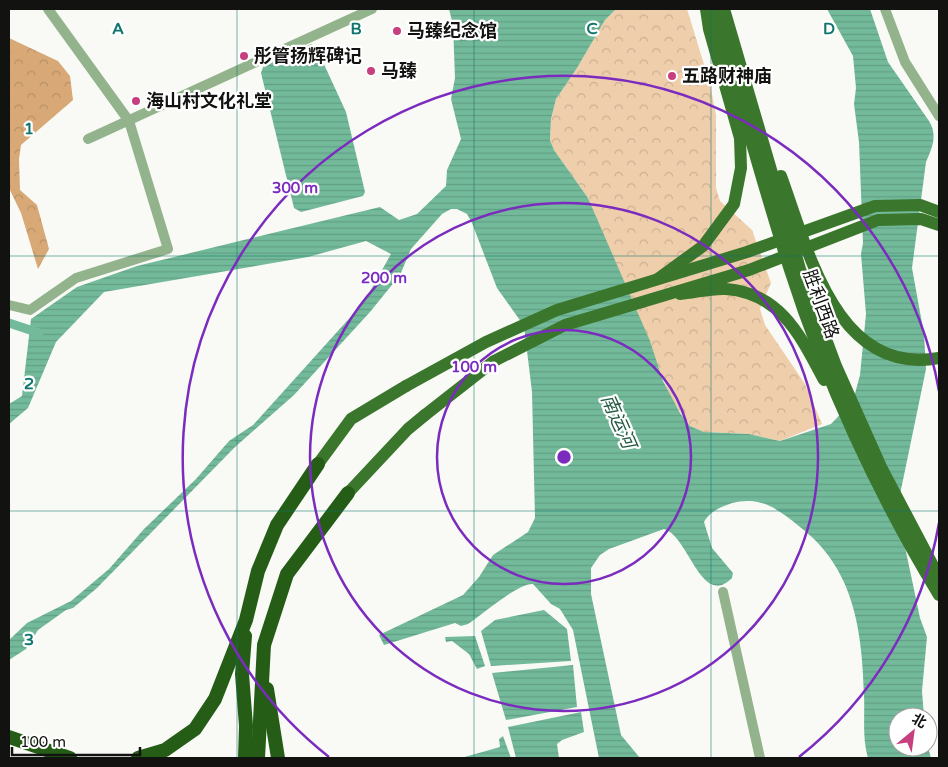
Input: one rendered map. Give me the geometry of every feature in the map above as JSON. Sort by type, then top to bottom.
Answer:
[{"type":"highway","points":[[138,758],[165,750],[194,730],[215,699],[246,620],[258,571],[277,526],[318,464]]},
{"type":"highway","points":[[258,758],[264,645],[287,574],[348,493]]},
{"type":"highway","points":[[245,758],[246,726],[242,674],[246,620]]},
{"type":"highway","points":[[263,664],[277,754]]},
{"type":"highway","points":[[9,737],[70,758]]},
{"type":"main road","points":[[656,280],[703,246],[734,204],[740,168],[740,138],[709,29],[706,9]]},
{"type":"main road","name":"胜利西路","points":[[713,9],[790,271],[827,369],[873,472],[939,595]]},
{"type":"main road","name":"胜利西路","points":[[724,9],[800,269],[836,366],[881,467],[939,577]]},
{"type":"main road","points":[[746,84],[824,292],[851,329],[873,348],[899,359],[919,362],[939,358]]},
{"type":"main road","points":[[318,464],[351,419],[486,342],[557,310],[746,252],[875,206],[920,205],[939,212]]},
{"type":"main road","points":[[348,493],[408,429],[503,356],[565,325],[749,270],[878,220],[921,219],[939,225]]},
{"type":"main road","points":[[659,297],[725,289],[754,295],[780,311],[801,336],[873,472]]},
{"type":"street","points":[[9,305],[30,310],[76,278],[168,249],[129,121],[48,9]]},
{"type":"street","points":[[88,138],[372,9]]},
{"type":"street","points":[[885,9],[905,62],[939,116]]},
{"type":"street","points":[[723,592],[760,758]]},
{"type":"green space","points":[[616,9],[687,9],[710,84],[716,115],[716,188],[720,201],[752,230],[771,283],[760,309],[765,325],[805,384],[822,424],[780,441],[749,434],[704,432],[690,426],[672,400],[588,198],[554,150],[550,140],[551,119],[556,99],[577,68],[605,20]]},
{"type":"green space","points":[[9,38],[58,61],[70,76],[73,100],[21,145],[19,159],[20,190],[37,205],[49,249],[38,269],[21,213],[9,188]]},
{"type":"water","name":"南运河","points":[[449,9],[616,9],[605,20],[577,68],[556,99],[551,119],[550,140],[554,150],[588,198],[650,341],[663,381],[680,413],[690,426],[704,432],[749,434],[780,441],[831,424],[853,401],[860,375],[866,314],[861,254],[863,243],[859,142],[854,104],[856,88],[853,56],[827,9],[870,9],[888,62],[929,121],[934,136],[926,162],[912,268],[924,334],[926,369],[897,509],[920,618],[927,637],[922,691],[923,707],[888,707],[888,757],[931,758],[868,758],[864,734],[861,647],[852,602],[843,581],[832,561],[818,543],[783,514],[757,502],[744,501],[724,506],[707,517],[704,522],[712,548],[733,573],[732,578],[721,585],[712,584],[703,578],[681,544],[673,534],[664,529],[609,549],[600,555],[591,568],[591,594],[621,735],[640,758],[599,758],[573,630],[560,609],[551,604],[533,584],[518,589],[468,624],[461,626],[455,623],[384,645],[379,635],[463,595],[479,577],[493,555],[528,532],[535,518],[532,392],[524,326],[497,288],[467,214],[457,209],[451,209],[442,214],[411,249],[400,275],[370,312],[294,395],[235,447],[97,588],[73,608],[66,610],[38,630],[26,649],[9,660],[9,640],[27,623],[71,601],[109,569],[144,529],[196,479],[229,441],[253,425],[364,302],[391,254],[366,241],[308,257],[104,292],[56,342],[28,408],[9,424],[9,404],[22,396],[31,319],[77,287],[137,266],[380,207],[399,220],[417,214],[446,186],[447,170],[461,139],[451,99],[455,78],[453,25]]},
{"type":"water","points":[[311,44],[316,47],[346,112],[365,192],[363,196],[301,212],[294,208],[261,73],[263,67]]},
{"type":"water","points":[[544,610],[567,629],[571,661],[491,666],[481,631],[495,620]]},
{"type":"water","points":[[475,636],[485,666],[477,669],[469,654],[452,641],[446,642],[445,637]]},
{"type":"water","points":[[573,665],[577,707],[506,720],[492,673]]},
{"type":"water","points":[[581,712],[584,732],[562,740],[557,744],[559,758],[516,758],[508,727]]},
{"type":"water","points":[[503,736],[511,758],[461,758],[500,747],[499,739]]},
{"type":"waterway","points":[[9,323],[39,333]]},
{"type":"place","name":"马臻纪念馆","points":[[397,31]]},
{"type":"place","name":"彤管扬辉碑记","points":[[244,56]]},
{"type":"place","name":"马臻","points":[[371,71]]},
{"type":"place","name":"五路财神庙","points":[[672,76]]},
{"type":"place","name":"海山村文化礼堂","points":[[136,101]]}]
